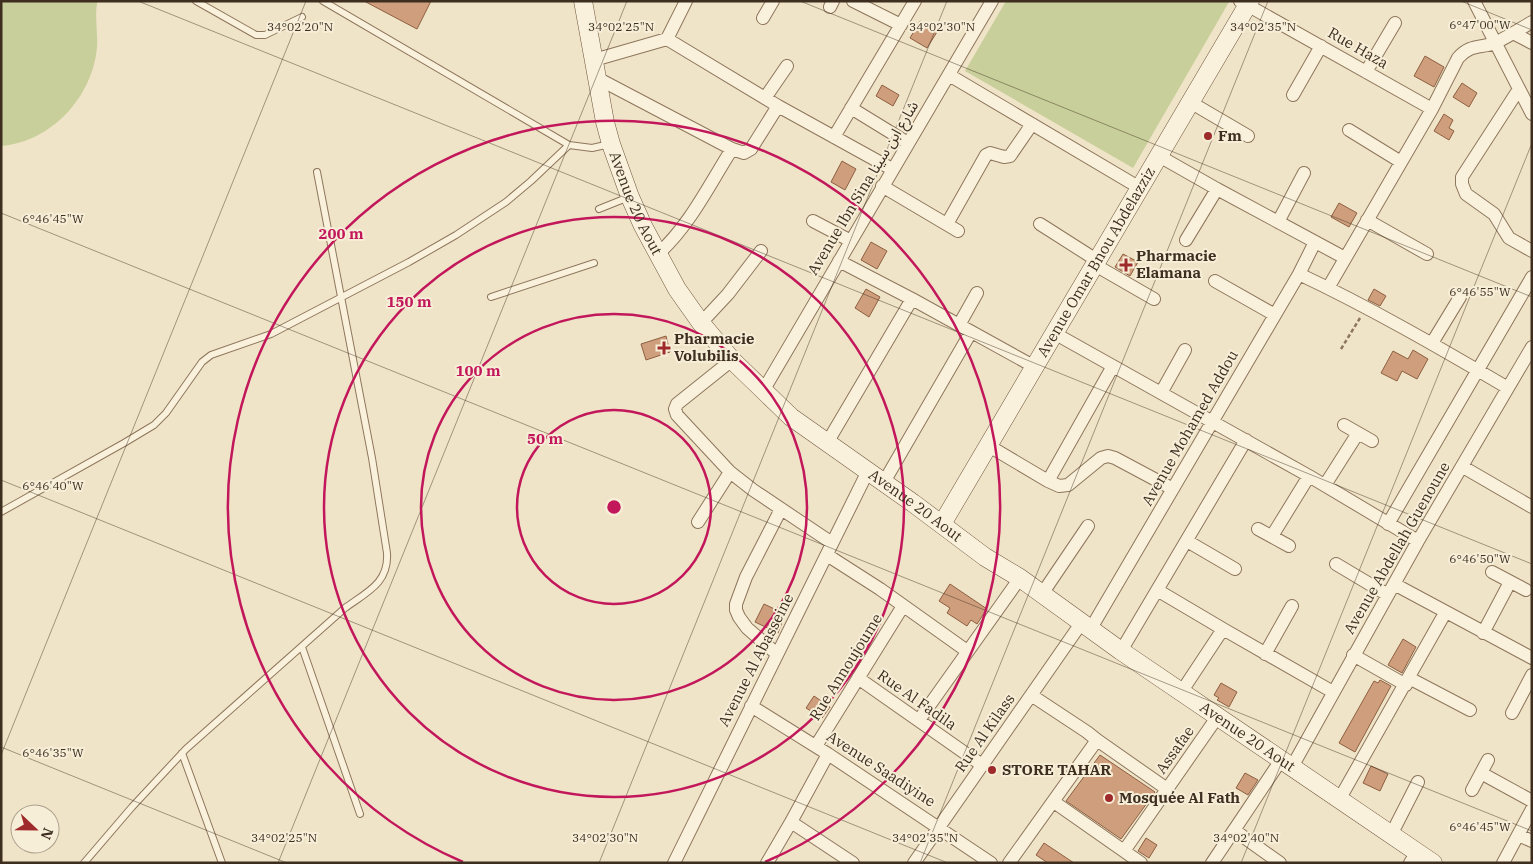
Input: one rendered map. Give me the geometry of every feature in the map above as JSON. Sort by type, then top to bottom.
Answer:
[{"type":"street","name":"Avenue 20 Aout","points":[[583,1],[611,144],[630,197],[643,226],[677,289],[732,360],[791,417],[884,482],[985,557],[1020,578],[1121,651],[1391,835],[1413,857],[1433,863]]},
{"type":"street","points":[[667,39],[686,1]]},
{"type":"street","points":[[852,1],[901,25]]},
{"type":"street","points":[[834,137],[915,1]]},
{"type":"street","name":"Avenue Ibn Sina شارع ابن سينا","points":[[763,391],[992,1]]},
{"type":"street","points":[[1474,1],[1532,114]]},
{"type":"street","points":[[764,18],[770,2]]},
{"type":"street","name":"Rue Haza","points":[[1246,3],[1432,109]]},
{"type":"street","name":"Avenue Omar Bnou Abdelazziz","points":[[942,524],[1159,156],[1246,3]]},
{"type":"street","points":[[1328,288],[1432,109],[1450,72],[1464,52],[1474,47],[1496,43],[1532,22]]},
{"type":"street","points":[[1366,72],[1395,23]]},
{"type":"street","points":[[1513,33],[1532,43]]},
{"type":"street","points":[[594,60],[667,39],[778,106],[892,169]]},
{"type":"street","points":[[1293,95],[1321,46]]},
{"type":"street","points":[[765,98],[787,66]]},
{"type":"street","points":[[949,75],[1140,188]]},
{"type":"street","points":[[597,78],[732,149],[744,153],[749,151],[778,106]]},
{"type":"street","points":[[1519,89],[1462,178],[1462,184],[1466,194],[1494,214],[1509,238],[1532,251]]},
{"type":"street","points":[[1190,102],[1248,136]]},
{"type":"street","points":[[851,108],[908,143]]},
{"type":"street","points":[[882,186],[952,228],[986,155],[990,153],[1004,158],[1008,157],[1018,146],[1032,124]]},
{"type":"street","points":[[1349,130],[1401,162]]},
{"type":"street","points":[[658,254],[671,242],[687,222],[732,149]]},
{"type":"street","points":[[1159,156],[1345,258]]},
{"type":"street","points":[[1278,222],[1304,173]]},
{"type":"street","points":[[1186,240],[1217,189]]},
{"type":"street","points":[[813,220],[851,241]]},
{"type":"street","points":[[1367,220],[1427,254]]},
{"type":"street","points":[[1040,224],[1096,263],[1154,299]]},
{"type":"street","name":"Avenue Mohamed Addou","points":[[1086,626],[1173,489],[1299,274],[1315,242]]},
{"type":"street","points":[[702,322],[728,294],[761,251]]},
{"type":"street","points":[[839,261],[1035,367]]},
{"type":"street","points":[[1299,274],[1432,343],[1508,388]]},
{"type":"street","points":[[1388,524],[1532,277]]},
{"type":"street","points":[[1214,281],[1275,315]]},
{"type":"street","points":[[959,325],[977,293]]},
{"type":"street","points":[[1432,343],[1460,297]]},
{"type":"street","points":[[827,443],[912,299]]},
{"type":"street","points":[[884,482],[971,332]]},
{"type":"street","points":[[1054,333],[1246,440],[1418,541]]},
{"type":"street","name":"Avenue Abdellah Guenoune","points":[[1212,863],[1234,830],[1287,763],[1333,692],[1418,541],[1532,347]]},
{"type":"street","points":[[1161,393],[1185,350]]},
{"type":"street","points":[[732,360],[677,404],[675,409],[677,415],[730,472],[753,490],[832,543]]},
{"type":"street","points":[[1048,481],[1114,366]]},
{"type":"street","points":[[1344,425],[1372,442]]},
{"type":"street","points":[[1325,486],[1358,433]]},
{"type":"street","points":[[1121,651],[1246,440]]},
{"type":"street","points":[[988,446],[1059,486],[1068,484],[1101,458],[1108,456],[1173,489]]},
{"type":"street","points":[[1462,466],[1532,507]]},
{"type":"street","name":"Avenue Al Abasseine","points":[[674,863],[868,471]]},
{"type":"street","points":[[698,522],[730,472]]},
{"type":"street","points":[[1272,536],[1308,476]]},
{"type":"street","points":[[777,654],[747,628],[739,617],[736,604],[746,577],[781,509]]},
{"type":"street","points":[[1042,594],[1088,526]]},
{"type":"street","points":[[1258,529],[1289,546]]},
{"type":"street","points":[[1187,541],[1235,569]]},
{"type":"street","points":[[827,555],[967,651]]},
{"type":"street","points":[[1336,564],[1445,613],[1532,658]]},
{"type":"street","points":[[1492,572],[1526,590]]},
{"type":"street","points":[[919,720],[1020,578]]},
{"type":"street","points":[[1483,633],[1510,582]]},
{"type":"street","points":[[1157,590],[1223,630],[1333,692]]},
{"type":"street","name":"Rue Annoujoume","points":[[816,746],[903,606]]},
{"type":"street","points":[[1265,654],[1292,606]]},
{"type":"street","points":[[1340,800],[1445,613]]},
{"type":"street","name":"Rue Al Kilass","points":[[914,863],[1031,695],[1086,626]]},
{"type":"street","points":[[1182,691],[1223,630]]},
{"type":"street","points":[[1353,655],[1470,710]]},
{"type":"street","points":[[1514,714],[1532,675]]},
{"type":"street","name":"Rue Al Fadila","points":[[858,678],[982,765]]},
{"type":"street","points":[[1031,695],[1167,789]]},
{"type":"street","name":"Avenue Saadiyine","points":[[751,706],[939,826],[992,863]]},
{"type":"street","name":"Assafae","points":[[1124,851],[1218,716]]},
{"type":"street","points":[[1009,863],[1097,740]]},
{"type":"street","points":[[767,863],[828,754]]},
{"type":"street","points":[[1472,790],[1488,760]]},
{"type":"street","points":[[1481,773],[1532,801]]},
{"type":"street","points":[[1391,835],[1418,782]]},
{"type":"street","points":[[1054,802],[1142,863]]},
{"type":"street","points":[[1503,863],[1532,809]]},
{"type":"street","points":[[791,822],[853,863]]},
{"type":"street","points":[[1234,830],[1280,863]]},
{"type":"street","points":[[1518,834],[1532,841]]},
{"type":"lane","points":[[196,1],[256,35],[265,35],[302,17]]},
{"type":"lane","points":[[323,1],[570,145],[592,148],[611,144]]},
{"type":"lane","points":[[1,512],[154,425],[166,413],[202,362],[211,355],[271,334],[409,262],[483,218],[506,202],[570,145]]},
{"type":"lane","points":[[84,863],[132,806],[182,753],[345,608],[380,581],[387,568],[387,553],[372,458],[317,172]]},
{"type":"lane","points":[[599,209],[630,197]]},
{"type":"lane","points":[[491,297],[594,263]]},
{"type":"lane","points":[[302,647],[360,814]]},
{"type":"lane","points":[[182,753],[222,863]]},
{"type":"path","points":[[1341,349],[1366,308]]},
{"type":"green space","points":[[1,1],[98,1],[96,10],[97,47],[94,65],[78,99],[53,126],[37,136],[20,143],[1,146]]},
{"type":"green space","points":[[1006,1],[1229,2],[1133,168],[965,71]]},
{"type":"building","points":[[364,1],[431,1],[417,29]]},
{"type":"building","points":[[920,21],[937,32],[927,48],[910,38]]},
{"type":"building","points":[[1425,56],[1444,67],[1434,87],[1414,76]]},
{"type":"building","points":[[1462,83],[1477,93],[1469,107],[1453,97]]},
{"type":"building","points":[[882,85],[899,95],[893,106],[876,96]]},
{"type":"building","points":[[1444,114],[1453,120],[1449,128],[1454,131],[1449,140],[1434,131]]},
{"type":"building","points":[[842,161],[856,169],[845,190],[831,182]]},
{"type":"building","points":[[1339,203],[1357,213],[1349,227],[1331,217]]},
{"type":"building","points":[[871,242],[887,251],[877,269],[861,260]]},
{"type":"building","name":"Pharmacie Elamana","points":[[1123,254],[1138,262],[1130,276],[1115,267]]},
{"type":"building","points":[[866,289],[880,297],[869,317],[855,308]]},
{"type":"building","points":[[1374,289],[1386,296],[1380,306],[1368,300]]},
{"type":"building","points":[[666,336],[670,352],[646,360],[641,344]]},
{"type":"building","points":[[1413,350],[1428,359],[1417,379],[1402,371],[1397,381],[1381,373],[1393,351],[1408,359]]},
{"type":"building","points":[[950,584],[987,609],[977,624],[971,620],[967,626],[947,613],[950,608],[939,601]]},
{"type":"building","points":[[764,604],[785,614],[778,633],[755,622]]},
{"type":"building","points":[[1403,639],[1416,647],[1402,673],[1388,665]]},
{"type":"building","points":[[1380,680],[1391,686],[1355,752],[1339,743],[1374,681],[1378,683]]},
{"type":"building","points":[[1221,683],[1237,692],[1229,707],[1217,700],[1219,698],[1214,695]]},
{"type":"building","points":[[814,696],[830,707],[822,718],[806,708]]},
{"type":"building","name":"Mosquée Al Fath","points":[[1100,755],[1155,792],[1121,839],[1066,801]]},
{"type":"building","points":[[1371,766],[1388,774],[1380,791],[1363,783]]},
{"type":"building","points":[[1245,773],[1258,780],[1248,795],[1236,788]]},
{"type":"building","points":[[1146,838],[1157,845],[1149,858],[1138,851]]},
{"type":"building","points":[[1044,843],[1074,863],[1048,863],[1036,855]]},
{"type":"place","name":"Fm","points":[[1208,136]]},
{"type":"place","name":"Pharmacie Elamana","points":[[1126,265]]},
{"type":"place","name":"Pharmacie Volubilis","points":[[664,348]]},
{"type":"place","name":"STORE TAHAR","points":[[992,770]]},
{"type":"place","name":"Mosquée Al Fath","points":[[1109,798]]}]
